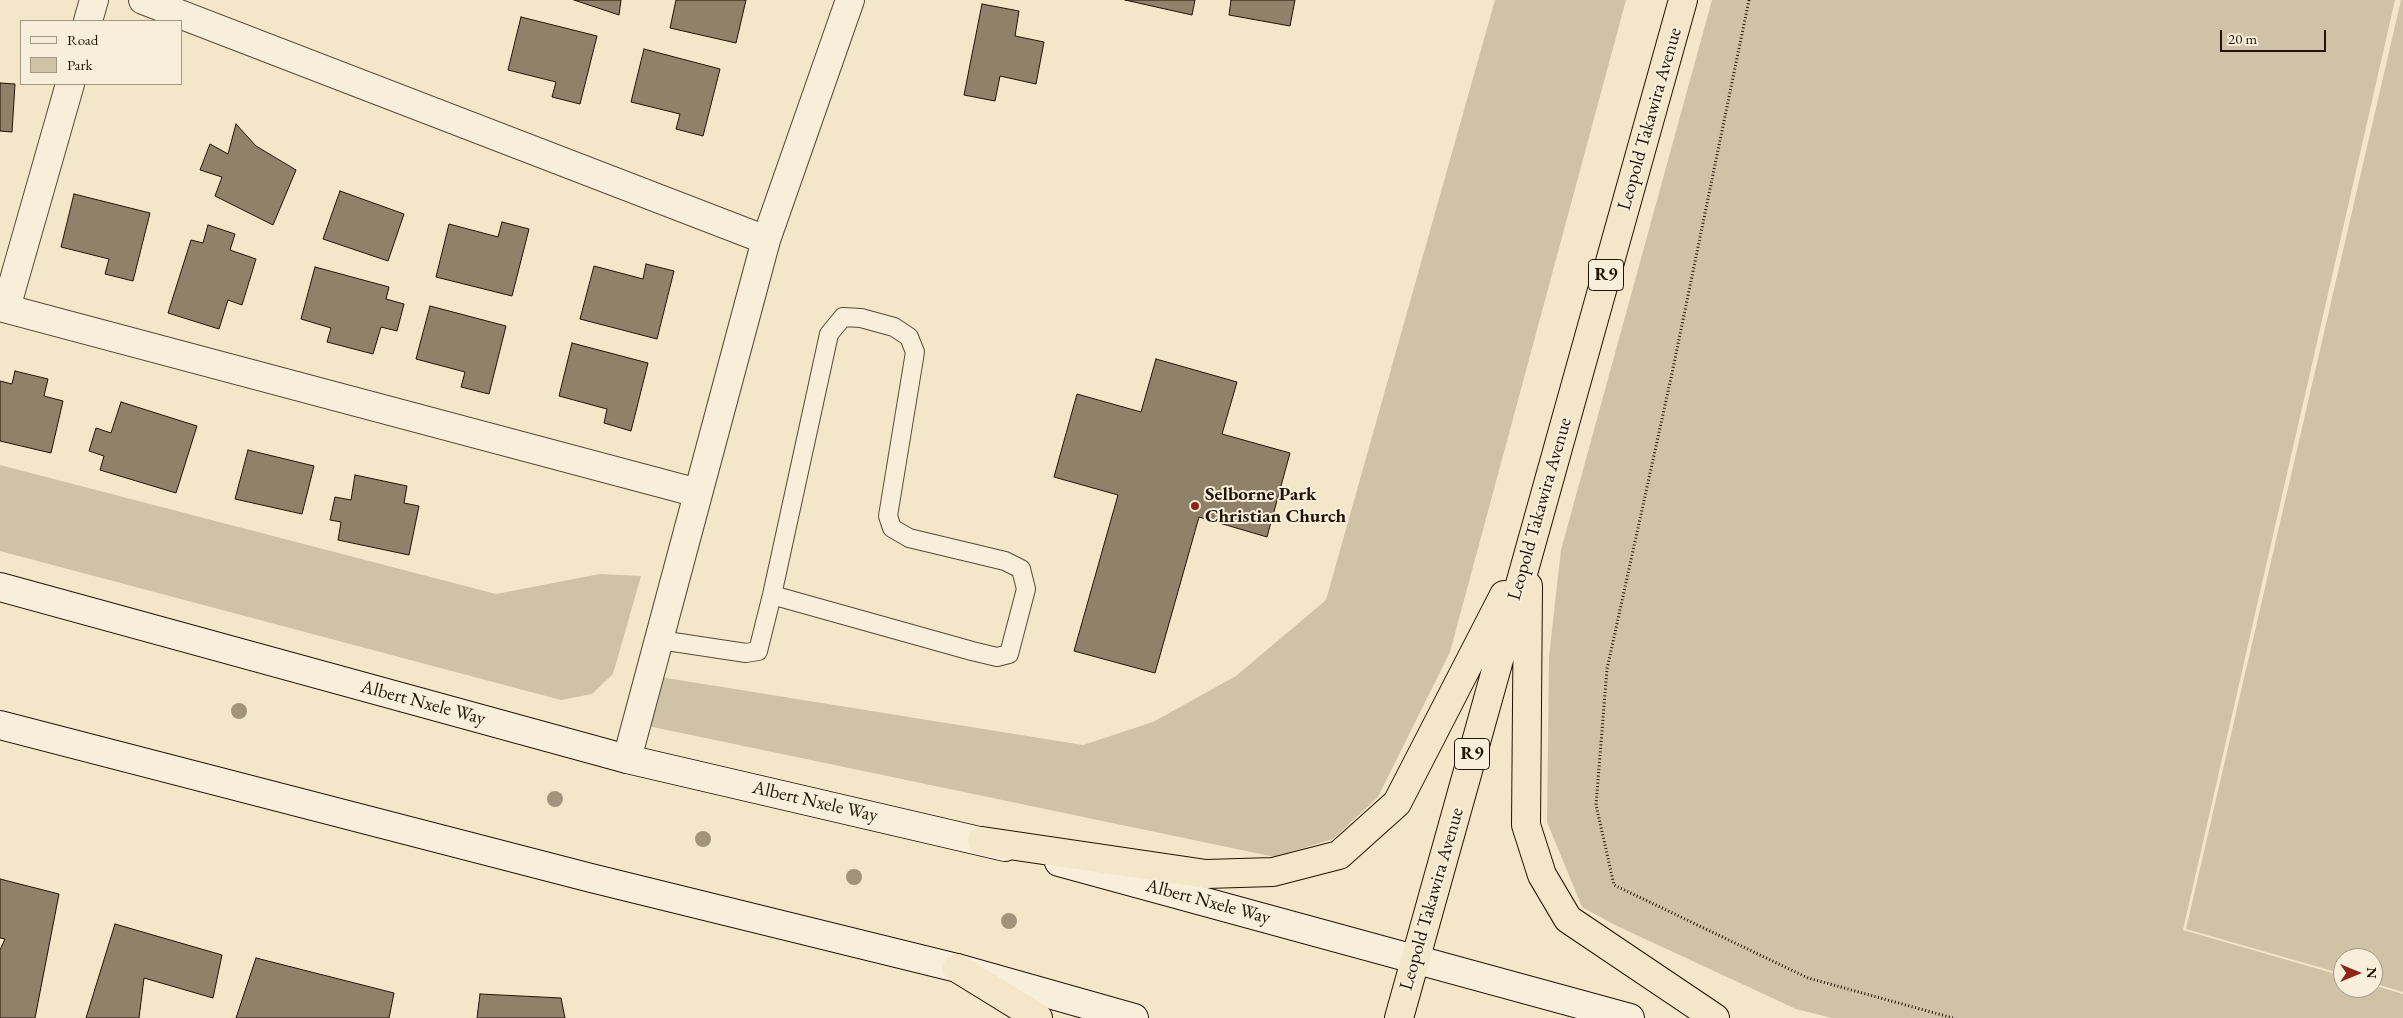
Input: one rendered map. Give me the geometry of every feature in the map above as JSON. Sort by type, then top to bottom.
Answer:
[{"type":"highway","name":"Leopold Takawira Avenue","points":[[1399,1018],[1528,549],[1683,0]]},
{"type":"highway","points":[[982,841],[1206,874],[1274,872],[1339,855],[1397,803],[1446,704],[1528,549]]},
{"type":"highway","points":[[1528,549],[1526,825],[1542,876],[1568,919],[1715,1018]]},
{"type":"highway","points":[[958,968],[1038,1018]]},
{"type":"main road","points":[[88,20],[94,0]]},
{"type":"main road","points":[[143,0],[766,240]]},
{"type":"main road","points":[[627,759],[766,240],[842,3]]},
{"type":"main road","points":[[70,85],[3,307],[698,493]]},
{"type":"main road","name":"Albert Nxele Way","points":[[0,588],[627,759],[982,841],[1630,1018]]},
{"type":"main road","points":[[0,725],[581,875],[958,968],[1134,1018]]},
{"type":"lane","points":[[660,640],[752,653],[758,650],[772,595],[829,334],[843,317],[861,318],[894,327],[908,337],[915,352],[888,516],[892,528],[908,538],[1005,561],[1021,569],[1026,589],[1009,654],[997,657],[772,595]]},
{"type":"path","points":[[1749,0],[1672,378],[1607,669],[1596,805],[1614,885],[1808,978],[1953,1018]]},
{"type":"green space","points":[[1495,0],[1626,0],[1450,652],[1378,797],[1333,839],[1275,857],[648,726],[660,677],[1083,745],[1153,722],[1236,676],[1326,600]]},
{"type":"green space","points":[[1712,0],[2395,0],[2183,930],[2333,973],[2333,998],[2383,998],[2383,988],[2403,994],[2403,1018],[1832,1018],[1796,1009],[1617,926],[1582,907],[1547,822],[1549,656],[1561,550]]},
{"type":"green space","points":[[2401,0],[2403,0],[2403,992],[2383,986],[2383,948],[2333,948],[2333,971],[2186,929]]},
{"type":"green space","points":[[0,465],[496,594],[600,574],[641,576],[613,674],[592,694],[561,700],[0,551]]},
{"type":"building","points":[[574,0],[621,0],[619,15]]},
{"type":"building","points":[[676,0],[746,0],[736,43],[670,28]]},
{"type":"building","points":[[1125,0],[1195,0],[1192,15]]},
{"type":"building","points":[[1231,0],[1295,0],[1290,26],[1229,15]]},
{"type":"building","points":[[982,4],[1019,11],[1015,36],[1044,42],[1036,84],[1000,76],[995,101],[964,95]]},
{"type":"building","points":[[521,17],[597,36],[580,104],[552,97],[556,82],[508,70]]},
{"type":"building","points":[[644,49],[720,69],[703,136],[676,129],[680,114],[631,102]]},
{"type":"building","points":[[0,83],[15,84],[12,132],[0,131]]},
{"type":"building","points":[[236,124],[256,146],[296,170],[273,225],[215,196],[222,177],[200,170],[210,144],[228,154]]},
{"type":"building","points":[[340,191],[404,214],[388,261],[323,239]]},
{"type":"building","points":[[74,194],[150,213],[133,281],[105,274],[109,259],[61,247]]},
{"type":"building","points":[[502,222],[529,229],[512,296],[436,277],[449,224],[498,237]]},
{"type":"building","points":[[208,225],[235,234],[230,250],[256,259],[242,305],[228,300],[219,329],[168,313],[191,240],[203,243]]},
{"type":"building","points":[[646,264],[674,271],[657,339],[580,319],[594,266],[643,279]]},
{"type":"building","points":[[315,267],[389,287],[386,299],[404,304],[397,331],[381,327],[373,354],[327,342],[331,328],[301,319]]},
{"type":"building","points":[[430,306],[506,326],[489,394],[461,387],[465,372],[416,359]]},
{"type":"building","points":[[572,343],[648,363],[631,431],[604,423],[607,409],[559,396]]},
{"type":"building","name":"Selborne Park Christian Church","points":[[1156,359],[1237,382],[1222,434],[1290,453],[1267,537],[1199,517],[1155,673],[1074,651],[1118,495],[1054,477],[1077,394],[1141,412]]},
{"type":"building","points":[[15,371],[48,379],[44,396],[63,401],[51,453],[0,441],[0,381],[12,384]]},
{"type":"building","points":[[121,402],[197,426],[176,493],[100,470],[104,456],[89,451],[96,428],[111,433]]},
{"type":"building","points":[[248,450],[314,466],[302,514],[235,499]]},
{"type":"building","points":[[355,475],[407,486],[404,503],[419,506],[409,555],[338,540],[341,522],[330,520],[335,497],[351,500]]},
{"type":"building","points":[[0,879],[59,894],[35,1018],[0,1018],[0,950],[5,939],[0,938]]},
{"type":"building","points":[[115,924],[222,955],[213,998],[144,978],[139,1018],[86,1018]]},
{"type":"building","points":[[256,958],[394,993],[389,1018],[236,1018]]},
{"type":"building","points":[[480,994],[561,998],[565,1018],[477,1018]]},
{"type":"place","name":"Selborne Park Christian Church","points":[[1195,506]]}]
